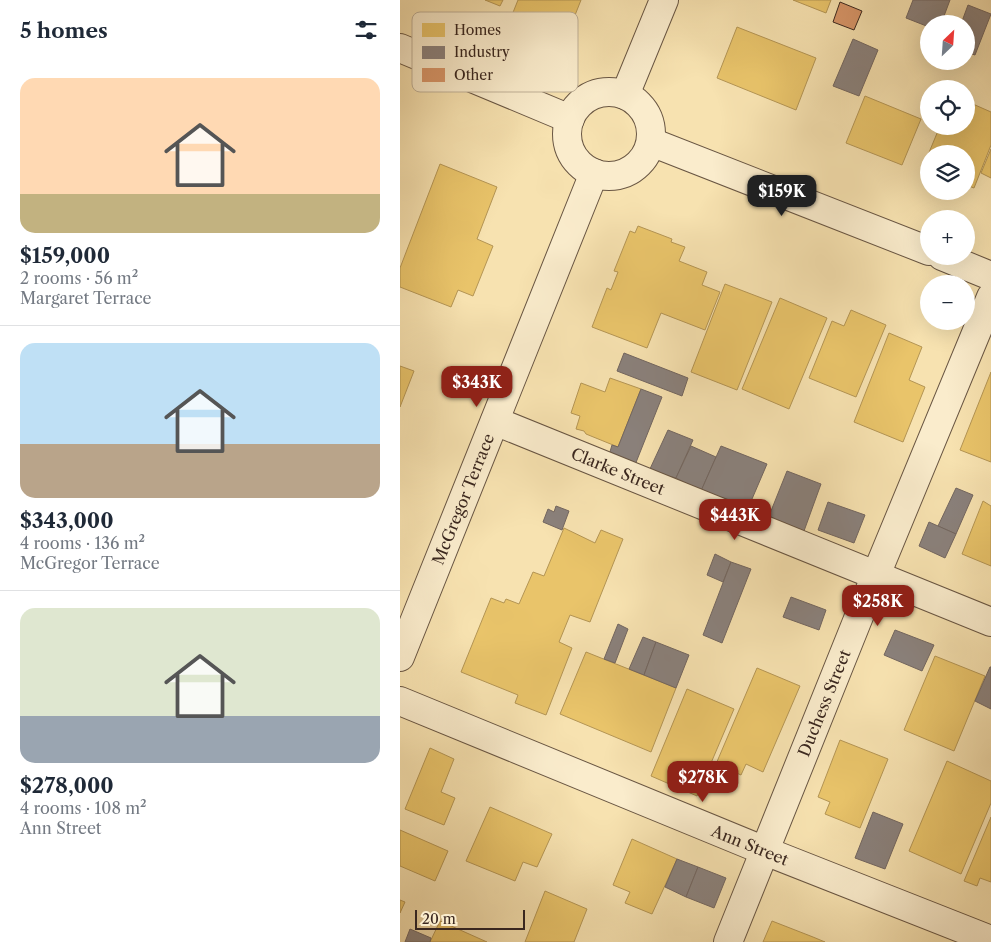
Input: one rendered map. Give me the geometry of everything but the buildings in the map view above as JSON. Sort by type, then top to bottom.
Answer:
[{"type":"street","points":[[625,94],[664,0]]},
{"type":"street","points":[[400,48],[412,53]]},
{"type":"street","points":[[507,92],[570,118]]},
{"type":"street","points":[[612,92],[625,94],[637,102],[647,114],[651,128],[651,142],[646,156],[636,167],[623,174],[608,177],[594,173],[583,167],[574,157],[568,145],[567,132],[570,118],[576,107],[598,93],[612,92]]},
{"type":"street","points":[[651,142],[920,247]]},
{"type":"street","name":"McGregor Terrace","points":[[400,657],[407,621],[495,421],[594,173]]},
{"type":"street","points":[[964,265],[991,276]]},
{"type":"street","name":"Duchess Street","points":[[728,942],[876,575],[991,298]]},
{"type":"street","name":"Clarke Street","points":[[495,421],[991,622]]},
{"type":"street","name":"Ann Street","points":[[400,701],[764,851],[991,940]]}]
